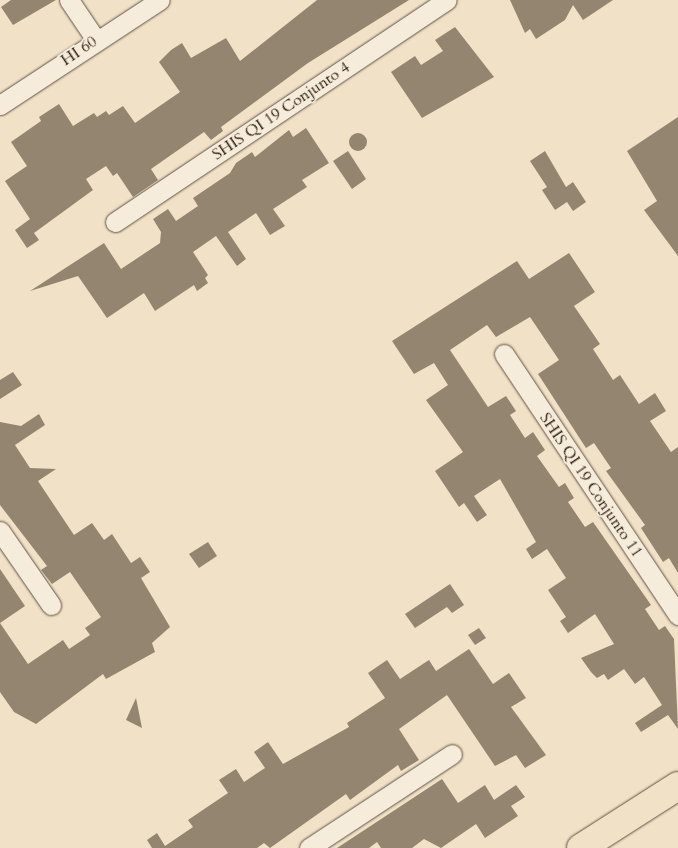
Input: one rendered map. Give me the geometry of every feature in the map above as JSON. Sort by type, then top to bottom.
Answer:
[{"type":"main road","points":[[581,848],[678,786]]},
{"type":"street","points":[[69,0],[96,40]]},
{"type":"street","name":"HI 60","points":[[0,105],[96,40],[160,0]]},
{"type":"street","name":"SHIS QI 19 Conjunto 4","points":[[115,222],[447,0]]},
{"type":"street","name":"SHIS QI 19 Conjunto 11","points":[[504,354],[678,615]]},
{"type":"street","points":[[0,531],[51,605]]},
{"type":"street","points":[[309,848],[452,754]]},
{"type":"building","points":[[11,0],[56,0],[13,25],[1,7]]},
{"type":"building","points":[[317,0],[409,0],[308,63],[221,127],[223,131],[211,140],[204,132],[151,169],[158,180],[133,197],[117,173],[113,176],[106,166],[86,179],[93,190],[34,233],[39,240],[27,248],[15,230],[30,219],[5,181],[27,166],[11,142],[41,121],[39,117],[59,104],[73,126],[94,113],[97,117],[106,111],[109,115],[123,106],[135,123],[180,92],[159,62],[171,50],[182,43],[191,58],[226,38],[240,61]]},
{"type":"building","points":[[510,0],[613,0],[583,20],[573,5],[565,20],[536,39],[530,29],[525,33]]},
{"type":"building","points":[[455,27],[494,77],[422,118],[391,72],[415,56],[421,65],[443,51],[435,40]]},
{"type":"building","points":[[678,117],[678,256],[644,210],[657,201],[627,151]]},
{"type":"building","points":[[306,128],[329,163],[302,180],[307,187],[273,209],[285,226],[270,235],[256,213],[228,232],[246,259],[237,266],[216,236],[193,252],[208,275],[205,278],[208,283],[197,291],[194,285],[155,311],[144,293],[107,318],[78,276],[30,291],[104,243],[121,269],[160,243],[161,232],[153,219],[168,209],[176,221],[198,206],[193,198],[230,173],[236,163],[252,152],[255,157],[289,130],[293,137]]},
{"type":"building","points":[[354,133],[362,133],[367,138],[365,149],[354,151],[349,146],[349,138]]},
{"type":"building","points":[[348,151],[366,179],[352,189],[333,161]]},
{"type":"building","points":[[545,151],[566,187],[573,182],[586,202],[573,211],[567,202],[555,210],[542,190],[547,187],[530,161]]},
{"type":"building","points":[[569,253],[595,292],[574,306],[600,344],[593,349],[613,380],[620,375],[639,404],[655,393],[666,411],[650,421],[671,452],[678,447],[678,573],[669,558],[663,562],[641,528],[645,525],[606,471],[611,468],[594,443],[586,448],[538,374],[559,360],[530,317],[496,337],[487,325],[450,350],[488,407],[506,396],[516,411],[510,415],[525,438],[533,432],[545,450],[537,456],[559,487],[565,483],[574,498],[568,502],[585,527],[593,522],[651,605],[645,609],[659,630],[665,626],[674,639],[678,729],[668,715],[641,732],[635,723],[662,705],[644,677],[635,684],[624,669],[608,680],[604,674],[597,678],[581,658],[614,644],[595,614],[568,633],[560,621],[566,617],[548,590],[566,578],[547,549],[532,559],[526,549],[536,542],[500,479],[474,496],[487,515],[477,522],[464,503],[459,507],[435,471],[463,452],[426,400],[448,385],[434,363],[414,374],[392,341],[517,261],[529,279]]},
{"type":"building","points":[[13,372],[22,385],[0,399],[0,380]]},
{"type":"building","points":[[39,414],[45,425],[15,445],[30,468],[56,469],[38,481],[74,535],[92,523],[104,540],[112,534],[131,563],[140,557],[150,572],[141,578],[170,627],[152,643],[155,652],[106,679],[103,674],[36,724],[14,712],[0,692],[0,623],[28,664],[63,640],[69,649],[90,635],[85,628],[101,617],[70,572],[52,584],[41,570],[47,566],[0,505],[0,422],[21,426]]},
{"type":"building","points":[[208,542],[217,556],[199,568],[189,554]]},
{"type":"building","points":[[0,569],[25,606],[0,623]]},
{"type":"building","points":[[450,584],[464,605],[452,613],[447,607],[415,628],[405,614]]},
{"type":"building","points":[[479,628],[486,638],[475,645],[468,635]]},
{"type":"building","points":[[469,649],[493,684],[509,673],[526,698],[511,707],[546,755],[525,768],[516,755],[495,766],[447,695],[399,729],[419,760],[401,771],[398,765],[350,800],[346,794],[270,848],[264,843],[257,848],[152,848],[147,840],[157,833],[165,846],[193,827],[188,820],[228,793],[219,780],[236,769],[244,782],[265,768],[254,752],[268,742],[283,764],[349,727],[347,723],[385,698],[368,673],[387,660],[400,679],[429,660],[436,671]]},
{"type":"building","points":[[136,698],[142,728],[126,720]]},
{"type":"building","points":[[442,779],[458,803],[485,785],[494,800],[516,785],[525,797],[511,806],[518,816],[485,838],[476,824],[441,848],[424,839],[412,848],[381,848],[377,842],[369,848],[337,848]]}]
